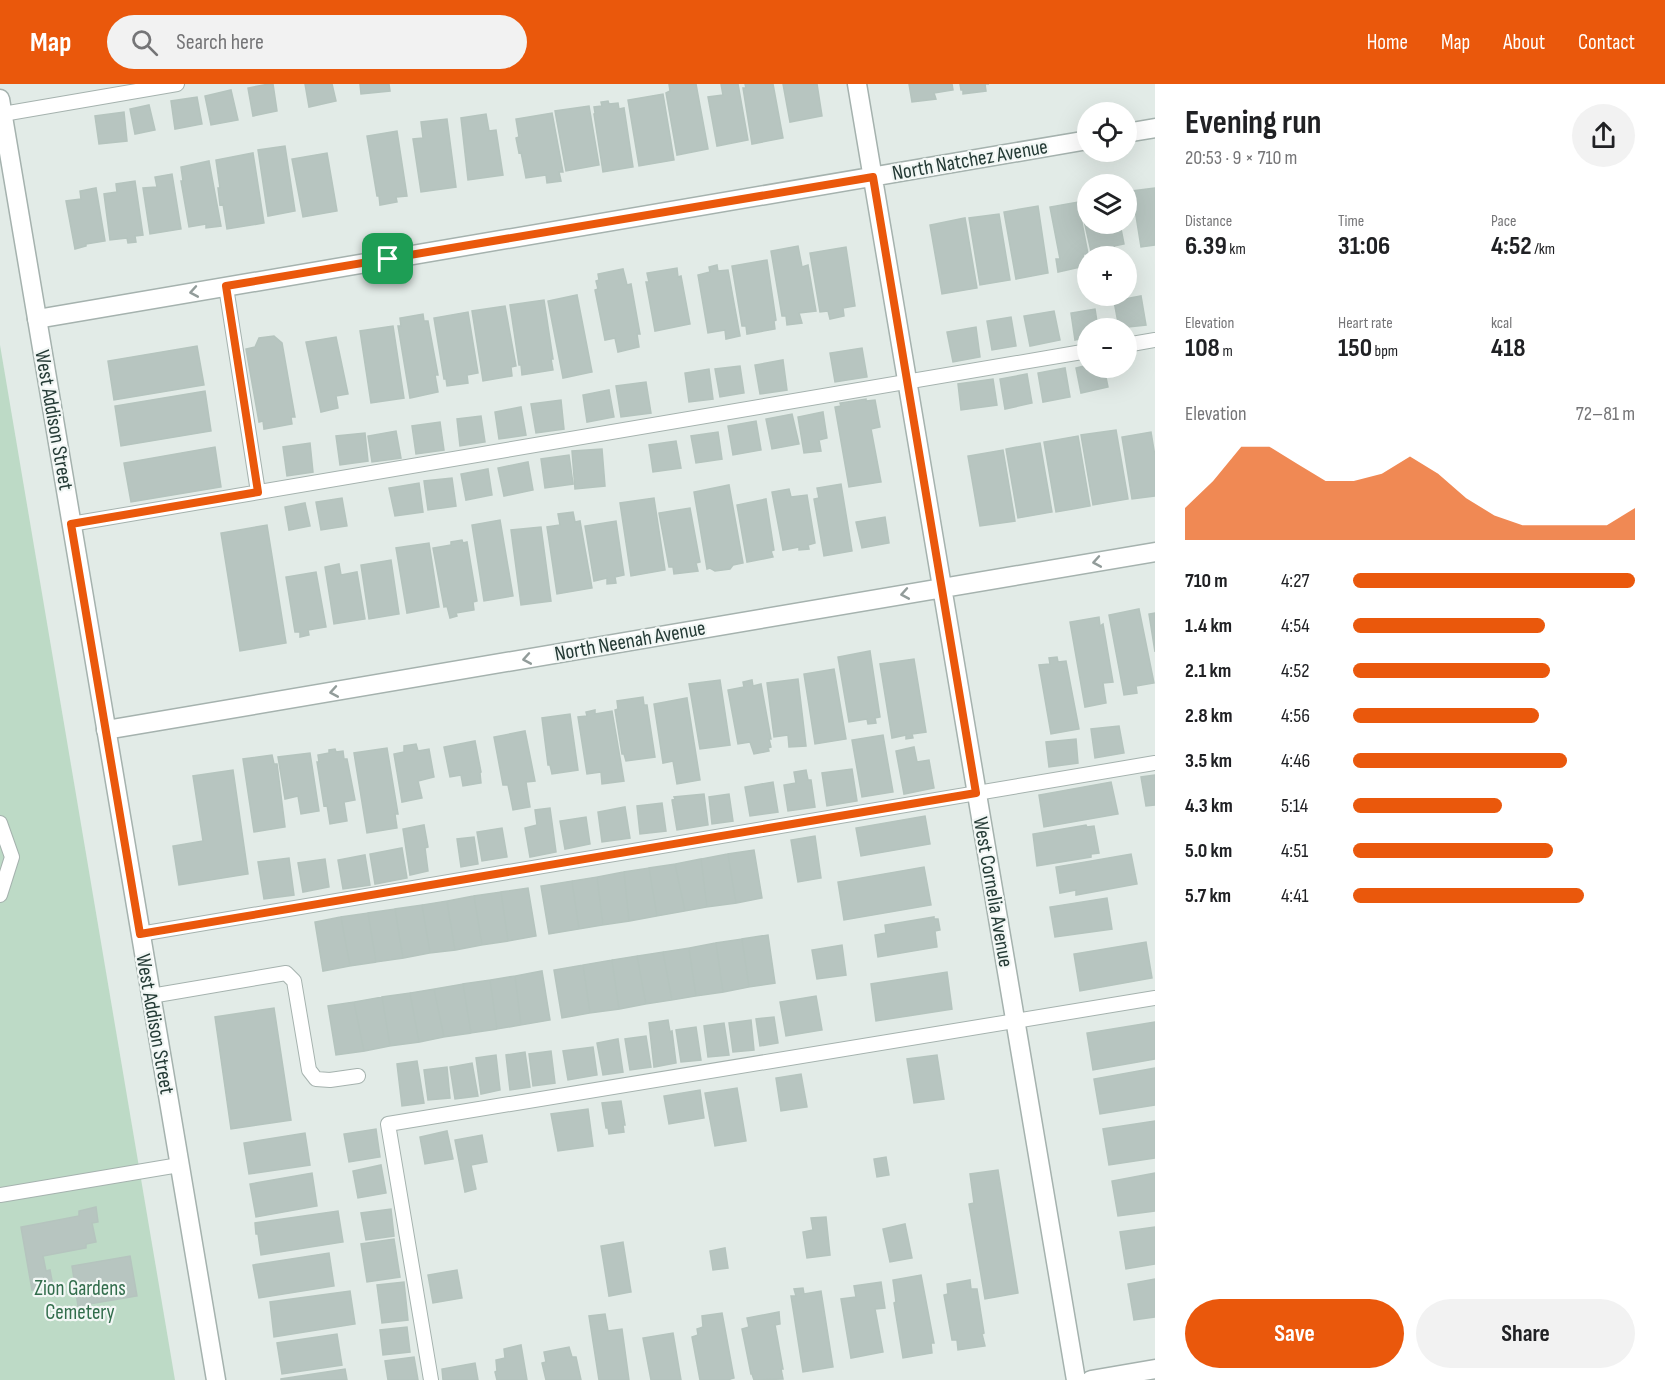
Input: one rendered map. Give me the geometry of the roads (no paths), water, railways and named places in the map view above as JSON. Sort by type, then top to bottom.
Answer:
[{"type":"street","name":"West Cornelia Avenue","points":[[857,84],[1076,1380]]},
{"type":"street","name":"West Addison Street","points":[[1,106],[216,1380]]},
{"type":"street","points":[[1137,131],[1155,128]]},
{"type":"street","name":"North Natchez Avenue","points":[[37,319],[1077,142]]},
{"type":"street","name":"North Neenah Avenue","points":[[106,730],[1155,552]]},
{"type":"street","points":[[1091,1380],[1155,1369]]},
{"type":"lane","points":[[1,106],[177,84]]},
{"type":"lane","points":[[226,286],[258,492]]},
{"type":"lane","points":[[1137,343],[1155,340]]},
{"type":"lane","points":[[71,524],[1077,353]]},
{"type":"lane","points":[[140,934],[1155,763]]},
{"type":"lane","points":[[0,824],[12,857],[0,895]]},
{"type":"lane","points":[[151,996],[286,973],[294,981],[309,1070],[316,1079],[330,1080],[358,1076]]},
{"type":"lane","points":[[431,1380],[388,1124],[1155,998]]},
{"type":"lane","points":[[0,1195],[179,1165]]},
{"type":"park label","name":"Zion Gardens Cemetery","points":[[80,1300]]}]
